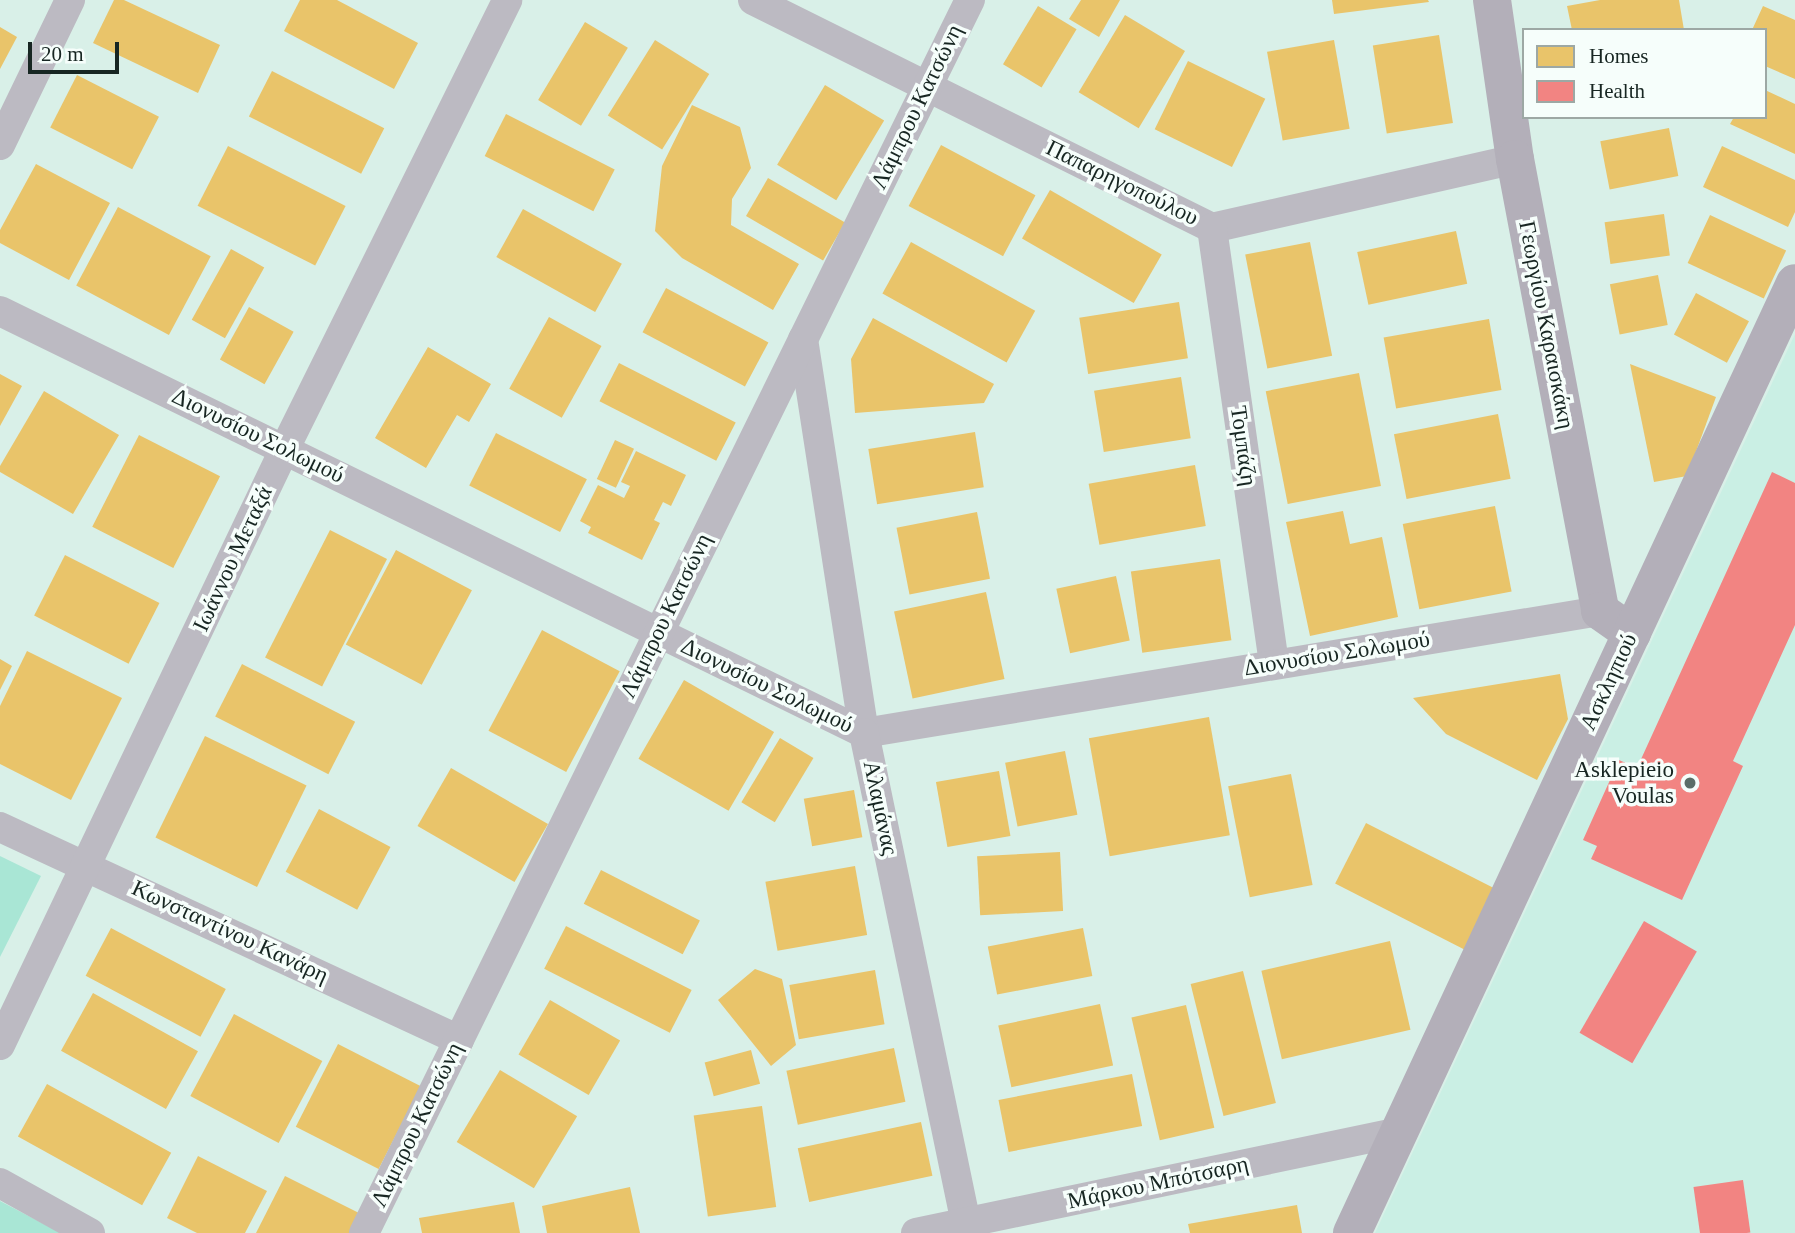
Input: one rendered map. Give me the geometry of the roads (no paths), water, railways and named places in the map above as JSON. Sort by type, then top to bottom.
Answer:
[{"type":"street","points":[[0,145],[70,0]]},
{"type":"street","name":"Ιωάννου Μεταξά","points":[[0,1045],[88,866],[285,448],[508,0]]},
{"type":"street","name":"Παπαρηγοπούλου","points":[[753,0],[1212,228],[1515,159]]},
{"type":"street","name":"Λάμπρου Κατσώνη","points":[[364,1233],[970,0]]},
{"type":"street","name":"Γεωργίου Καραισκάκη","points":[[1492,0],[1515,159],[1600,611]]},
{"type":"street","name":"Τομπάζη","points":[[1212,228],[1274,663]]},
{"type":"street","name":"Ασκληπιού","points":[[1352,1233],[1795,283]]},
{"type":"street","name":"Διονυσίου Σολωμού","points":[[0,310],[864,733],[1600,611]]},
{"type":"street","name":"Αλαμάνας","points":[[803,339],[864,733],[967,1228]]},
{"type":"street","points":[[1600,611],[1633,633]]},
{"type":"street","name":"Κωνσταντίνου Κανάρη","points":[[0,827],[459,1040]]},
{"type":"street","name":"Μάρκου Μπότσαρη","points":[[916,1233],[967,1228],[1399,1132]]},
{"type":"street","points":[[0,1183],[90,1233]]},
{"type":"place","name":"Asklepieio Voulas","points":[[1690,783]]}]
